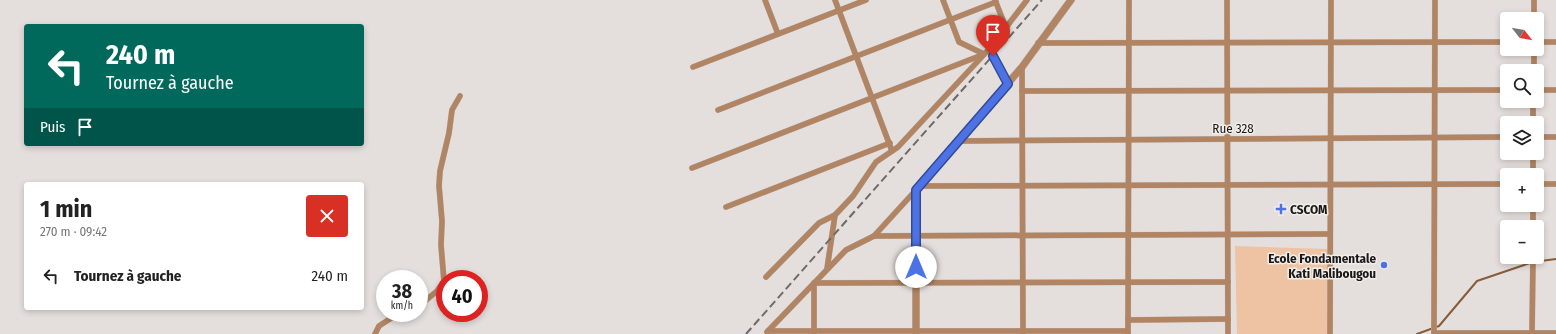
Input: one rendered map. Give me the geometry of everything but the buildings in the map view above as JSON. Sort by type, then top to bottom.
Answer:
[{"type":"street","points":[[765,0],[778,34]]},
{"type":"street","points":[[835,0],[892,151]]},
{"type":"street","points":[[694,67],[866,0]]},
{"type":"street","points":[[943,0],[959,42],[984,54]]},
{"type":"street","points":[[766,277],[819,223],[835,215],[853,196],[876,162],[898,147],[991,47],[1027,0]]},
{"type":"street","points":[[767,333],[846,250],[874,236],[918,188],[1022,67],[1071,0]]},
{"type":"street","points":[[767,333],[1128,333],[1129,0]]},
{"type":"street","points":[[1227,0],[1228,334]]},
{"type":"street","points":[[1330,334],[1331,0]]},
{"type":"street","points":[[1434,0],[1434,334],[1556,333]]},
{"type":"street","points":[[1534,0],[1534,12]]},
{"type":"street","points":[[718,110],[951,20],[995,1],[1006,28]]},
{"type":"street","points":[[1038,44],[1500,42]]},
{"type":"street","points":[[1544,42],[1556,42]]},
{"type":"street","points":[[991,47],[993,56],[1008,84]]},
{"type":"street","points":[[692,168],[984,54]]},
{"type":"street","points":[[1022,67],[1023,333]]},
{"type":"street","points":[[1022,91],[1500,90]]},
{"type":"street","points":[[1544,90],[1556,90]]},
{"type":"street","points":[[428,298],[437,291],[444,281],[441,244],[442,221],[439,186],[440,171],[449,133],[452,110],[460,96]]},
{"type":"street","points":[[1544,137],[1556,137]]},
{"type":"street","name":"Rue 328","points":[[960,140],[1500,138]]},
{"type":"street","points":[[726,207],[890,143]]},
{"type":"street","points":[[918,188],[1022,186],[1500,184]]},
{"type":"street","points":[[1544,184],[1556,184]]},
{"type":"street","points":[[916,333],[916,236],[918,188]]},
{"type":"street","points":[[827,270],[835,215]]},
{"type":"street","points":[[874,236],[1330,234]]},
{"type":"street","points":[[1532,334],[1533,264]]},
{"type":"street","points":[[814,283],[1228,282]]},
{"type":"street","points":[[814,283],[814,333]]},
{"type":"street","points":[[1128,320],[1228,320]]},
{"type":"street","points":[[375,334],[379,326],[385,322]]},
{"type":"shaded area","points":[[1235,246],[1328,249],[1327,334],[1237,334]]},
{"type":"waterway","points":[[1417,334],[1439,326],[1477,281],[1533,262],[1556,259]]},
{"type":"railway","points":[[746,334],[1042,0]]},
{"type":"place","name":"CSCOM","points":[[1281,209]]},
{"type":"place","name":"Ecole Fondamentale Kati Malibougou","points":[[1384,265]]},
{"type":"route","points":[[916,267],[916,190],[1008,84],[993,56]]}]
